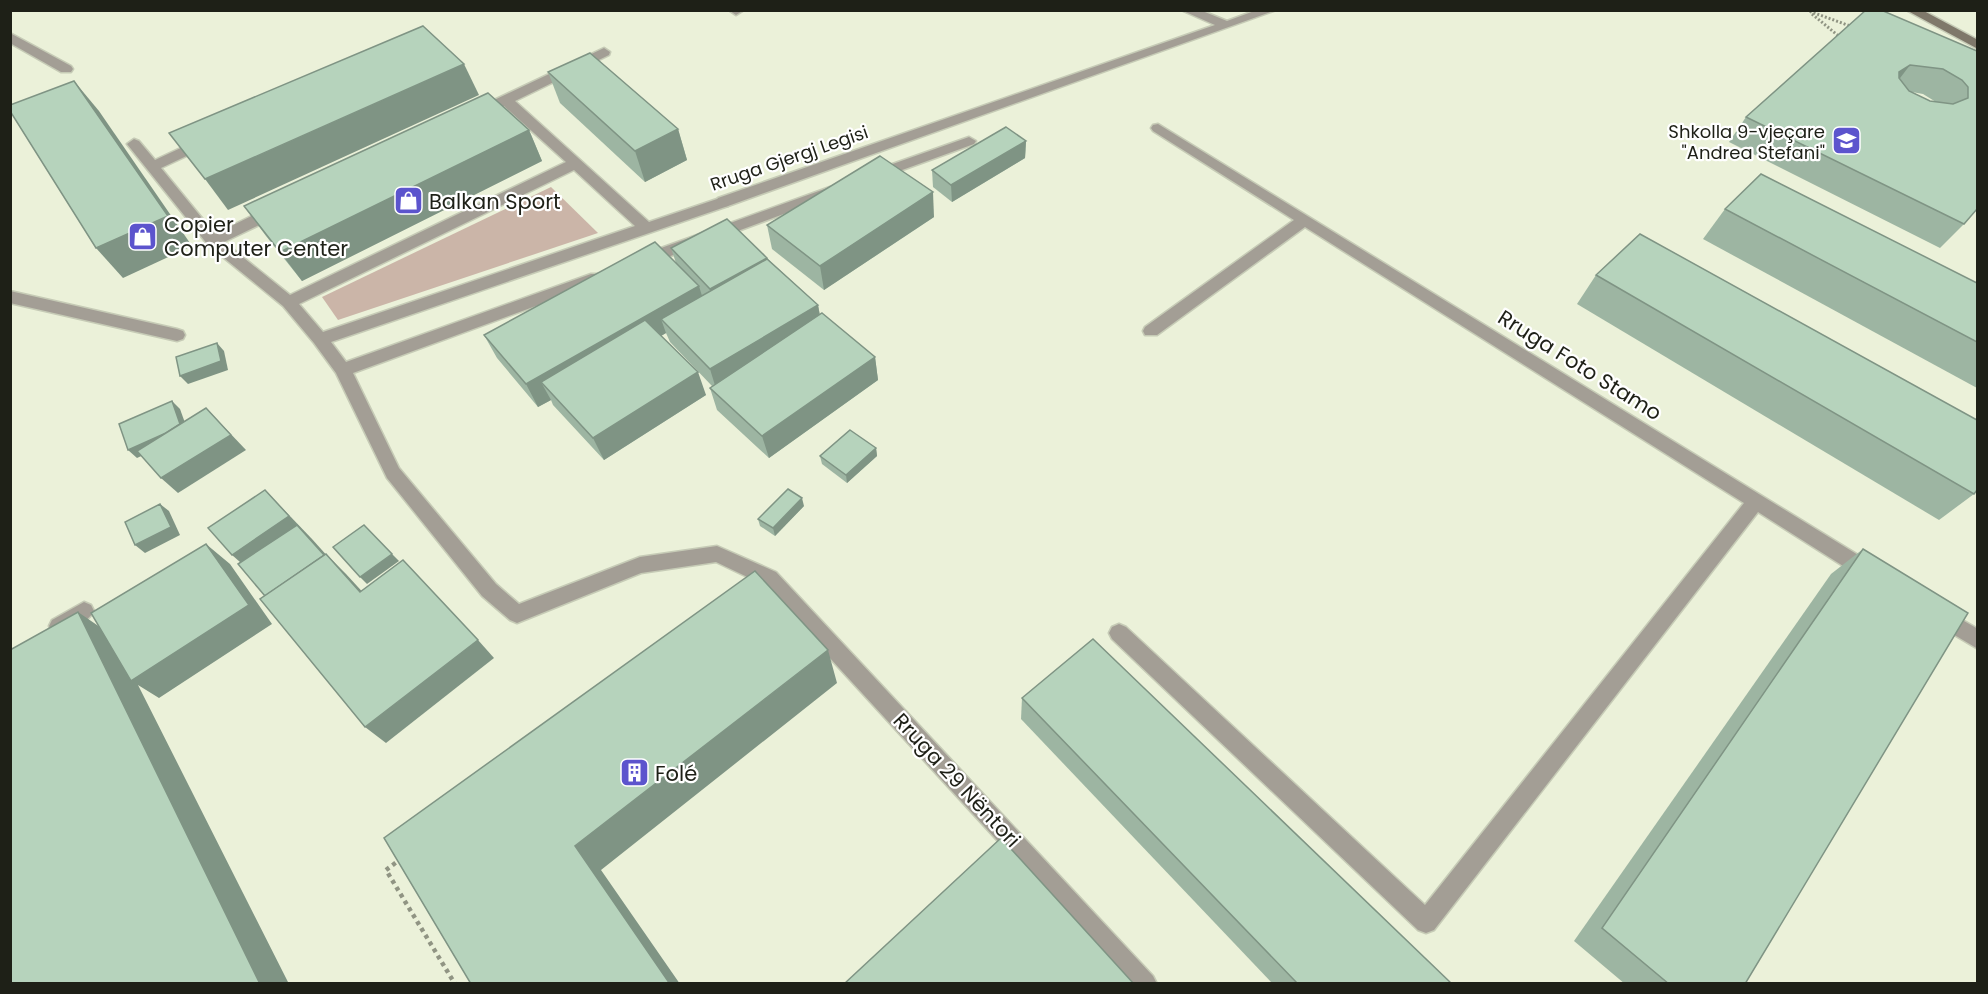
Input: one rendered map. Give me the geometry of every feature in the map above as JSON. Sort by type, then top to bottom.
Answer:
[{"type":"main road","points":[[1912,10],[1977,45]]},
{"type":"street","points":[[1187,10],[1226,26]]},
{"type":"street","name":"Rruga Gjergj Legisi","points":[[320,339],[723,202],[1270,10]]},
{"type":"street","points":[[10,37],[66,69]]},
{"type":"street","points":[[464,120],[604,52]]},
{"type":"street","points":[[506,100],[645,227]]},
{"type":"street","name":"Rruga Foto Stamo","points":[[1158,128],[1886,583]]},
{"type":"street","points":[[151,167],[215,137]]},
{"type":"street","points":[[631,265],[969,141]]},
{"type":"street","points":[[134,144],[213,241],[289,302],[343,370],[609,273]]},
{"type":"street","points":[[289,302],[576,164]]},
{"type":"street","points":[[213,241],[287,205]]},
{"type":"street","points":[[1151,331],[1305,219]]},
{"type":"street","points":[[10,297],[177,335]]},
{"type":"street","name":"Rruga 29 Nëntori","points":[[343,370],[393,473],[489,590],[516,614],[640,565],[717,554],[769,578],[1145,984]]},
{"type":"street","points":[[1119,633],[1426,922],[1756,501]]},
{"type":"street","points":[[1925,607],[1977,640]]},
{"type":"street","points":[[38,638],[84,611]]},
{"type":"path","points":[[1807,11],[1857,28]]},
{"type":"path","points":[[1807,11],[1842,40]]},
{"type":"path","points":[[405,856],[386,870],[455,984]]},
{"type":"shaded area","points":[[551,187],[598,233],[338,320],[322,297]]},
{"type":"building","points":[[1866,10],[1881,10],[1977,51],[1977,209],[1964,224],[1746,117]],"holes":[[[1910,65],[1943,69],[1962,80],[1968,87],[1968,98],[1953,104],[1930,101],[1909,91],[1899,78],[1899,72]]]},
{"type":"building","points":[[423,26],[464,64],[205,179],[169,133]]},
{"type":"building","points":[[590,53],[678,129],[635,151],[548,72]]},
{"type":"building","points":[[74,81],[168,216],[96,248],[10,111],[10,105]]},
{"type":"building","points":[[488,93],[529,130],[280,252],[244,206]]},
{"type":"building","points":[[1006,127],[1026,141],[951,185],[932,170]]},
{"type":"building","points":[[880,156],[933,192],[820,266],[767,225]]},
{"type":"building","points":[[1761,174],[1977,283],[1977,342],[1725,209]]},
{"type":"building","points":[[727,219],[767,258],[710,289],[671,248]]},
{"type":"building","points":[[1640,234],[1977,420],[1977,490],[1974,494],[1596,275]]},
{"type":"building","points":[[655,242],[699,286],[526,384],[484,335]]},
{"type":"building","points":[[767,259],[818,305],[710,369],[661,319]]},
{"type":"building","points":[[822,313],[875,357],[762,436],[710,388]]},
{"type":"building","points":[[645,320],[698,372],[593,438],[541,382]]},
{"type":"building","points":[[217,343],[221,361],[180,376],[176,357]]},
{"type":"building","points":[[172,401],[180,424],[128,450],[119,424]]},
{"type":"building","points":[[206,408],[231,435],[161,478],[137,451]]},
{"type":"building","points":[[850,430],[876,448],[846,475],[820,456]]},
{"type":"building","points":[[788,489],[802,498],[773,528],[758,519]]},
{"type":"building","points":[[265,490],[289,516],[232,555],[208,528]]},
{"type":"building","points":[[160,504],[171,527],[135,545],[125,522]]},
{"type":"building","points":[[297,525],[324,555],[265,596],[238,564]]},
{"type":"building","points":[[364,525],[392,554],[360,577],[333,547]]},
{"type":"building","points":[[206,544],[249,605],[131,681],[91,613]]},
{"type":"building","points":[[1863,549],[1968,613],[1745,984],[1669,984],[1602,928]]},
{"type":"building","points":[[326,554],[360,592],[403,560],[478,640],[365,727],[260,599]]},
{"type":"building","name":"Folé","points":[[755,571],[828,650],[575,846],[670,984],[471,984],[384,838]]},
{"type":"building","points":[[78,612],[260,984],[10,984],[10,650]]},
{"type":"building","points":[[1093,639],[1452,984],[1298,984],[1022,698]]},
{"type":"building","points":[[1001,838],[1134,984],[844,984]]},
{"type":"place","name":"Shkolla 9-vjeçare \"Andrea Stefani\"","points":[[1846,141]]},
{"type":"place","name":"Balkan Sport","points":[[408,201]]},
{"type":"place","name":"Copier Computer Center","points":[[143,236]]},
{"type":"place","name":"Folé","points":[[634,773]]}]
